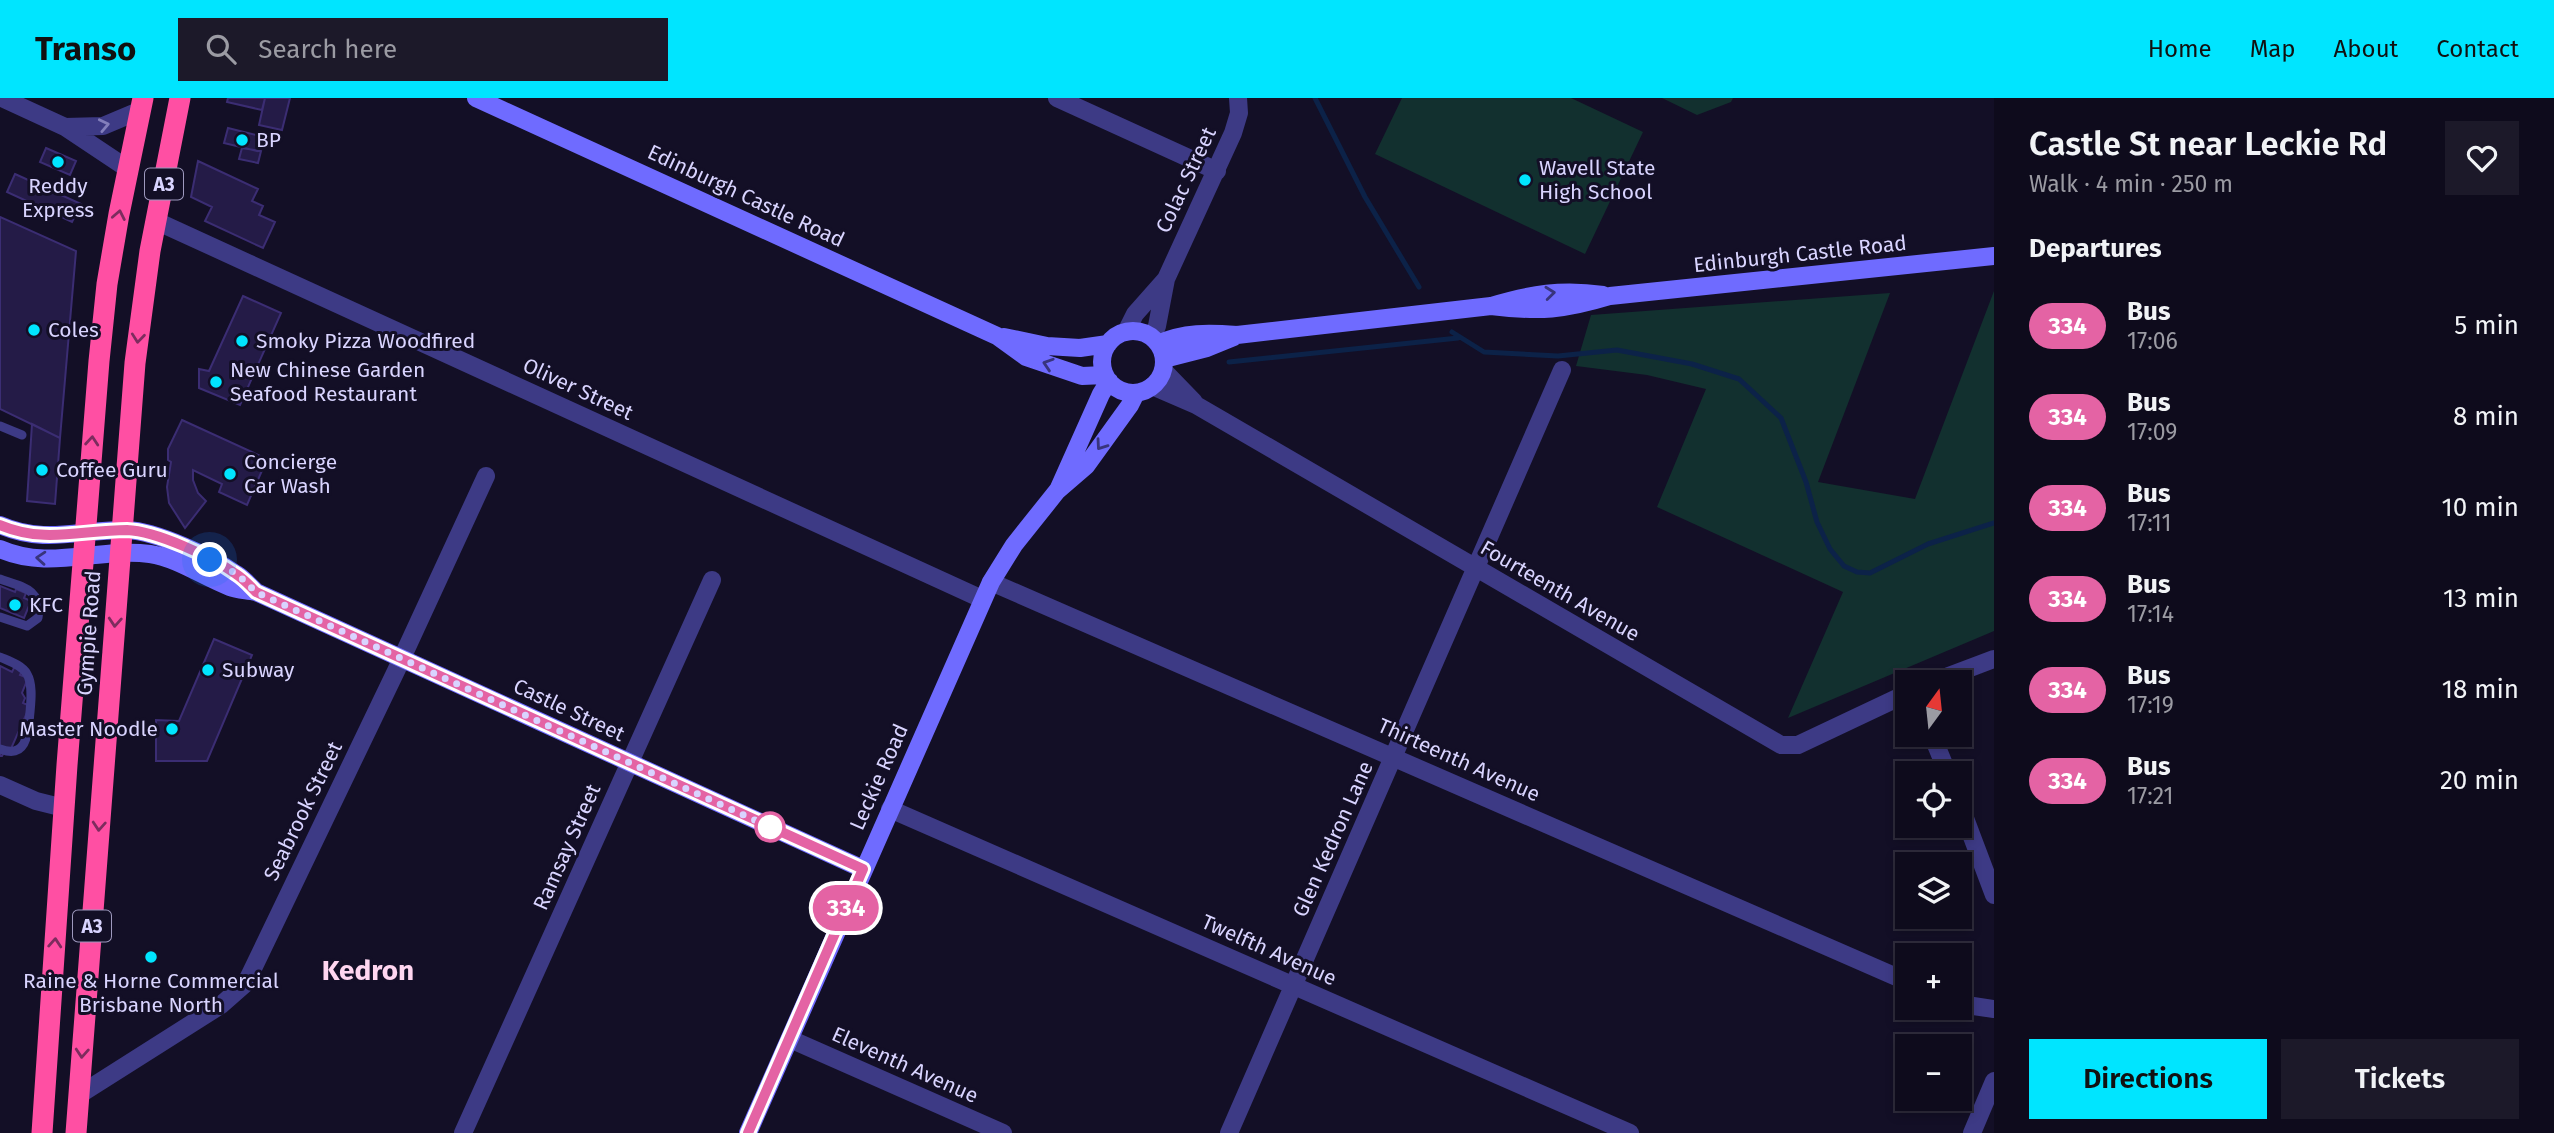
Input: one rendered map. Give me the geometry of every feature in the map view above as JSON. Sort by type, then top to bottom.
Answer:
[{"type":"highway","name":"Gympie Road","points":[[76,1133],[138,338],[156,221],[180,98]]},
{"type":"highway","name":"Gympie Road","points":[[42,1133],[83,558],[107,284],[142,104]]},
{"type":"street","points":[[2,98],[65,127],[128,169]]},
{"type":"street","name":"Edinburgh Castle Road","points":[[476,98],[997,336],[1026,357],[1082,376],[1107,378]]},
{"type":"street","points":[[1057,98],[1217,171]]},
{"type":"street","name":"Colac Street","points":[[1159,353],[1157,326],[1166,279],[1238,121],[1238,98]]},
{"type":"street","points":[[65,127],[103,126],[142,104]]},
{"type":"street","name":"Oliver Street","points":[[156,221],[982,599]]},
{"type":"street","name":"Edinburgh Castle Road","points":[[1159,353],[1174,337],[1202,333],[1237,335],[1492,306],[1529,295],[1574,291],[1610,296],[1994,256]]},
{"type":"street","name":"Colac Street","points":[[1126,332],[1135,314],[1166,279]]},
{"type":"street","points":[[1144,333],[1159,353],[1144,389],[1126,392],[1107,378],[1102,359],[1108,344],[1119,334],[1144,333]]},
{"type":"street","name":"Edinburgh Castle Road","points":[[997,336],[1047,346],[1080,348],[1108,344]]},
{"type":"street","name":"Fourteenth Avenue","points":[[1159,353],[1196,405]]},
{"type":"street","name":"Glen Kedron Lane","points":[[1229,1133],[1562,370]]},
{"type":"street","name":"Leckie Road","points":[[1058,491],[1107,378]]},
{"type":"street","name":"Leckie Road","points":[[748,1133],[990,582],[1014,545],[1058,491],[1086,466],[1144,389]]},
{"type":"street","name":"Fourteenth Avenue","points":[[1144,389],[1196,405],[1782,745],[1798,745],[1895,699]]},
{"type":"street","name":"Seabrook Street","points":[[79,1095],[222,1004],[246,983],[486,476]]},
{"type":"street","name":"Castle Street","points":[[0,525],[34,536],[122,530],[149,534],[177,544],[237,574],[256,592]]},
{"type":"street","name":"Castle Street","points":[[0,549],[32,558],[153,555],[233,588],[256,592],[863,869]]},
{"type":"street","name":"Ramsay Street","points":[[463,1133],[712,580]]},
{"type":"street","name":"Thirteenth Avenue","points":[[990,582],[1895,976]]},
{"type":"street","points":[[1965,670],[1994,659]]},
{"type":"street","points":[[0,785],[36,801],[64,808]]},
{"type":"street","name":"Twelfth Avenue","points":[[890,809],[1630,1133]]},
{"type":"street","points":[[1972,837],[1994,895]]},
{"type":"street","points":[[1972,1006],[1994,1009]]},
{"type":"street","name":"Eleventh Avenue","points":[[790,1039],[1003,1133]]},
{"type":"street","points":[[1972,1133],[1994,1082]]},
{"type":"lane","points":[[0,426],[22,435]]},
{"type":"lane","points":[[0,579],[32,592],[40,607],[38,618],[27,626],[0,617]]},
{"type":"lane","points":[[0,657],[22,668],[30,681],[26,741],[16,751],[0,749]]},
{"type":"green space","points":[[1402,98],[1571,98],[1643,132],[1585,254],[1375,154]]},
{"type":"green space","points":[[1662,98],[1733,98],[1731,102],[1697,115]]},
{"type":"green space","points":[[1994,291],[1994,631],[1902,670],[1895,670],[1895,673],[1788,718],[1843,592],[1657,507],[1706,389],[1647,375],[1576,366],[1591,315],[1890,293],[1818,482],[1915,499]]},
{"type":"building","points":[[228,98],[265,98],[262,110],[227,102]]},
{"type":"building","points":[[265,98],[290,98],[282,130],[259,125]]},
{"type":"building","name":"BP","points":[[228,128],[260,136],[257,151],[224,143]]},
{"type":"building","name":"Reddy Express","points":[[46,148],[76,161],[70,175],[40,162]]},
{"type":"building","points":[[242,148],[261,151],[258,163],[239,159]]},
{"type":"building","points":[[198,161],[258,189],[252,201],[263,206],[259,215],[275,222],[263,248],[205,221],[212,207],[191,197]]},
{"type":"building","points":[[15,174],[81,204],[72,222],[7,192]]},
{"type":"building","name":"Coles","points":[[0,217],[76,251],[60,438],[0,409]]},
{"type":"building","points":[[243,296],[281,313],[240,405],[199,388],[199,369],[209,371]]},
{"type":"building","name":"Concierge Car Wash","points":[[182,420],[267,459],[247,505],[219,492],[222,484],[193,470],[193,480],[198,493],[206,501],[185,528],[169,503],[167,487],[171,462],[168,460],[168,449]]},
{"type":"building","points":[[32,424],[60,438],[55,504],[27,501]]},
{"type":"building","name":"KFC","points":[[0,586],[26,593],[24,598],[31,601],[24,618],[0,608]]},
{"type":"building","points":[[214,639],[252,655],[207,761],[156,761],[156,720],[179,721]]},
{"type":"building","points":[[0,666],[12,672],[15,666],[23,669],[20,675],[28,678],[22,693],[25,698],[23,703],[30,706],[10,751],[6,749],[2,756],[0,756]]},
{"type":"waterway","points":[[1315,98],[1365,197],[1419,287]]},
{"type":"waterway","points":[[1452,332],[1484,352],[1558,356],[1617,350],[1692,364],[1739,379],[1781,418],[1806,482],[1817,522],[1830,549],[1844,566],[1857,572],[1870,573],[1928,544],[1994,523]]},
{"type":"waterway","points":[[1229,362],[1458,338]]},
{"type":"bus line","name":"334","points":[[0,525],[34,536],[131,530],[167,540],[237,574],[256,592],[863,869],[748,1133]]},
{"type":"place","name":"BP","points":[[242,140]]},
{"type":"place","name":"Reddy Express","points":[[58,162]]},
{"type":"place","name":"Wavell State High School","points":[[1525,180]]},
{"type":"place","name":"Coles","points":[[34,330]]},
{"type":"place","name":"Smoky Pizza Woodfired","points":[[242,341]]},
{"type":"place","name":"New Chinese Garden Seafood Restaurant","points":[[216,382]]},
{"type":"place","name":"Coffee Guru","points":[[42,470]]},
{"type":"place","name":"Concierge Car Wash","points":[[230,474]]},
{"type":"place","name":"KFC","points":[[15,605]]},
{"type":"place","name":"Subway","points":[[208,670]]},
{"type":"place","name":"Master Noodle","points":[[172,729]]},
{"type":"place","name":"Raine & Horne Commercial Brisbane North","points":[[151,957]]},
{"type":"district","name":"Kedron","points":[[368,970]]},
{"type":"route","points":[[210,560],[237,574],[256,592],[770,827]]}]
